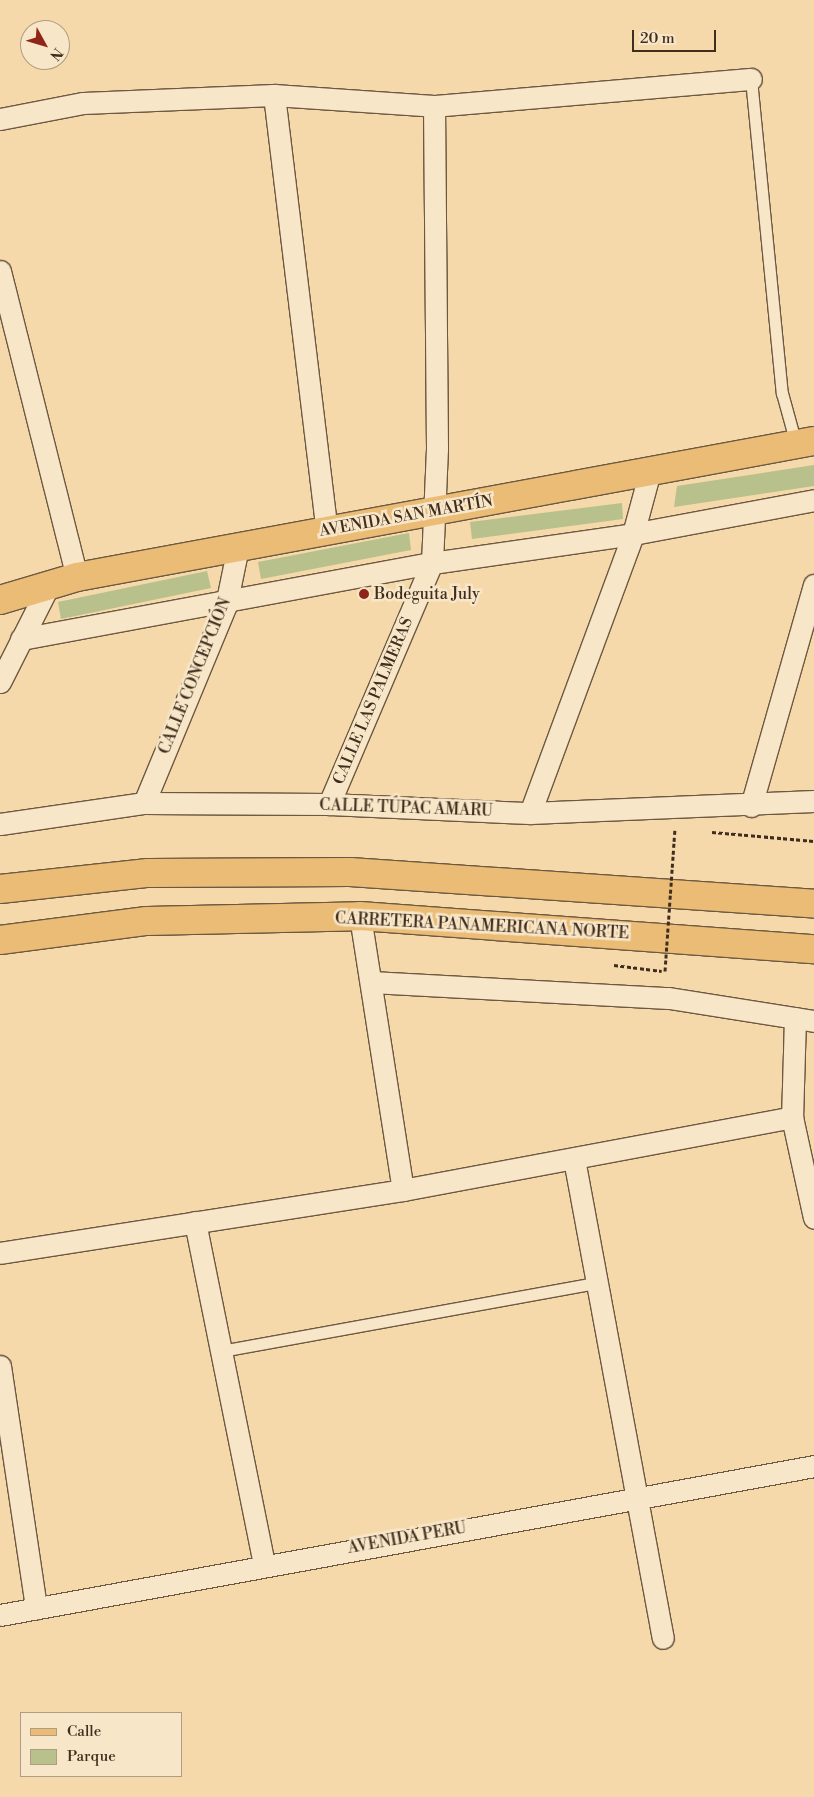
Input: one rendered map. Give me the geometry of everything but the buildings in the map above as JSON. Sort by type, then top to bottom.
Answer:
[{"type":"main road","name":"AVENIDA SAN MARTÍN","points":[[0,600],[77,577],[805,442]]},
{"type":"main road","points":[[0,889],[148,873],[350,872],[814,904]]},
{"type":"main road","name":"CARRETERA PANAMERICANA NORTE","points":[[0,940],[147,921],[360,916],[814,949]]},
{"type":"street","points":[[0,119],[83,102],[274,94],[434,106],[751,79]]},
{"type":"street","points":[[274,94],[327,530]]},
{"type":"street","name":"CALLE LAS PALMERAS","points":[[329,804],[432,563],[436,510],[434,106]]},
{"type":"street","points":[[0,271],[77,577]]},
{"type":"street","points":[[530,812],[633,534],[650,471]]},
{"type":"street","points":[[21,640],[226,605],[432,563],[633,534],[814,500]]},
{"type":"street","name":"CALLE CONCEPCIÓN","points":[[144,803],[226,605],[238,547]]},
{"type":"street","points":[[751,806],[814,585]]},
{"type":"street","points":[[0,682],[48,587]]},
{"type":"street","name":"CALLE TÚPAC AMARU","points":[[0,824],[144,803],[329,804],[530,812],[751,806],[814,801]]},
{"type":"street","points":[[360,916],[403,1190]]},
{"type":"street","points":[[370,982],[660,997],[805,1019],[792,1117],[814,1216]]},
{"type":"street","points":[[0,1253],[403,1190],[792,1117]]},
{"type":"street","points":[[574,1159],[663,1638]]},
{"type":"street","points":[[195,1222],[264,1564]]},
{"type":"street","points":[[0,1366],[36,1608]]},
{"type":"street","name":"AVENIDA PERU","points":[[0,1615],[264,1564],[814,1466]]},
{"type":"lane","points":[[751,79],[782,393],[805,442]]},
{"type":"lane","points":[[221,1351],[597,1283]]},
{"type":"path","points":[[606,964],[665,971],[676,829],[685,830]]},
{"type":"path","points":[[705,832],[814,841]]},
{"type":"green space","points":[[814,465],[814,486],[674,507],[677,486]]},
{"type":"green space","points":[[622,503],[623,519],[472,539],[470,522]]},
{"type":"green space","points":[[409,533],[411,550],[261,579],[258,562]]},
{"type":"green space","points":[[207,571],[211,588],[61,619],[58,602]]},
{"type":"place","name":"Bodeguita July","points":[[364,594]]}]
